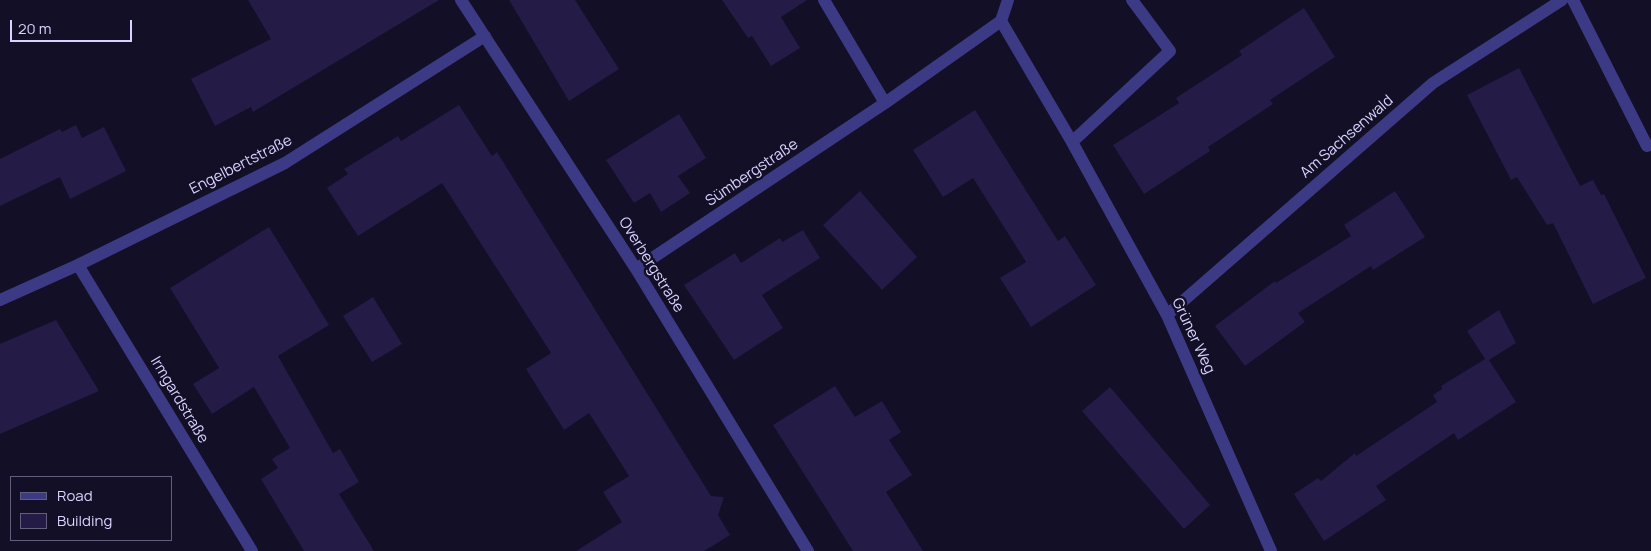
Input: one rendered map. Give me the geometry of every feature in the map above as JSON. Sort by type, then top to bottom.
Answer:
[{"type":"street","name":"Overbergstraße","points":[[461,0],[636,269],[808,551]]},
{"type":"street","points":[[824,0],[885,103]]},
{"type":"street","points":[[1001,21],[1008,0]]},
{"type":"street","points":[[1072,142],[1170,51],[1132,0]]},
{"type":"street","name":"Am Sachsenwald","points":[[1167,315],[1433,83],[1562,0]]},
{"type":"street","points":[[1572,0],[1647,146]]},
{"type":"street","name":"Sümbergstraße","points":[[636,269],[885,103],[1001,21]]},
{"type":"street","name":"Grüner Weg","points":[[1001,21],[1072,142],[1167,315],[1271,551]]},
{"type":"street","name":"Engelbertstraße","points":[[0,300],[78,265],[286,163],[484,36]]},
{"type":"street","name":"Irmgardstraße","points":[[78,265],[252,551]]},
{"type":"building","points":[[248,0],[439,0],[253,112],[251,107],[215,126],[191,79],[271,39]]},
{"type":"building","points":[[509,0],[575,0],[619,69],[569,101]]},
{"type":"building","points":[[722,0],[807,0],[781,17],[800,48],[771,66],[752,36],[748,38]]},
{"type":"building","points":[[1304,8],[1335,57],[1270,100],[1273,104],[1208,147],[1210,151],[1144,194],[1113,145],[1179,103],[1176,98],[1242,55],[1239,51]]},
{"type":"building","points":[[1519,68],[1580,186],[1593,180],[1601,195],[1604,194],[1646,278],[1593,304],[1553,223],[1547,225],[1517,177],[1511,180],[1467,95]]},
{"type":"building","points":[[459,105],[492,156],[497,152],[711,496],[724,497],[718,515],[730,535],[704,551],[576,551],[622,522],[603,492],[629,476],[589,413],[564,430],[526,369],[551,353],[442,183],[358,236],[327,188],[348,174],[344,169],[398,136],[401,141]]},
{"type":"building","points":[[975,110],[1058,241],[1065,236],[1096,285],[1031,327],[1000,278],[1026,262],[973,178],[943,197],[913,150]]},
{"type":"building","points":[[679,114],[706,158],[678,176],[690,193],[661,212],[650,193],[634,203],[606,160]]},
{"type":"building","points":[[76,125],[82,138],[104,127],[126,171],[70,199],[60,177],[0,206],[0,159],[60,129],[62,132]]},
{"type":"building","points":[[860,191],[917,257],[882,290],[823,225]]},
{"type":"building","points":[[1395,191],[1425,237],[1373,270],[1371,266],[1298,313],[1305,322],[1245,366],[1215,326],[1275,281],[1276,283],[1351,236],[1344,225]]},
{"type":"building","points":[[269,227],[329,325],[278,356],[333,453],[340,449],[359,482],[339,494],[374,551],[304,551],[261,479],[278,468],[272,459],[290,448],[254,387],[212,414],[193,384],[219,368],[170,288]]},
{"type":"building","points":[[803,230],[820,258],[762,295],[783,328],[734,360],[684,285],[735,253],[741,263],[780,238],[782,242]]},
{"type":"building","points":[[373,297],[402,344],[372,362],[343,316]]},
{"type":"building","points":[[1499,310],[1516,343],[1489,360],[1516,402],[1458,440],[1454,433],[1376,486],[1386,500],[1324,541],[1294,494],[1318,478],[1321,481],[1355,453],[1356,456],[1437,402],[1433,395],[1442,389],[1441,386],[1485,359],[1467,331]]},
{"type":"building","points":[[56,320],[99,391],[0,434],[0,344]]},
{"type":"building","points":[[835,386],[855,417],[882,401],[901,432],[889,440],[912,475],[886,492],[923,551],[853,551],[773,425]]},
{"type":"building","points":[[1110,387],[1210,505],[1184,529],[1082,411]]}]
